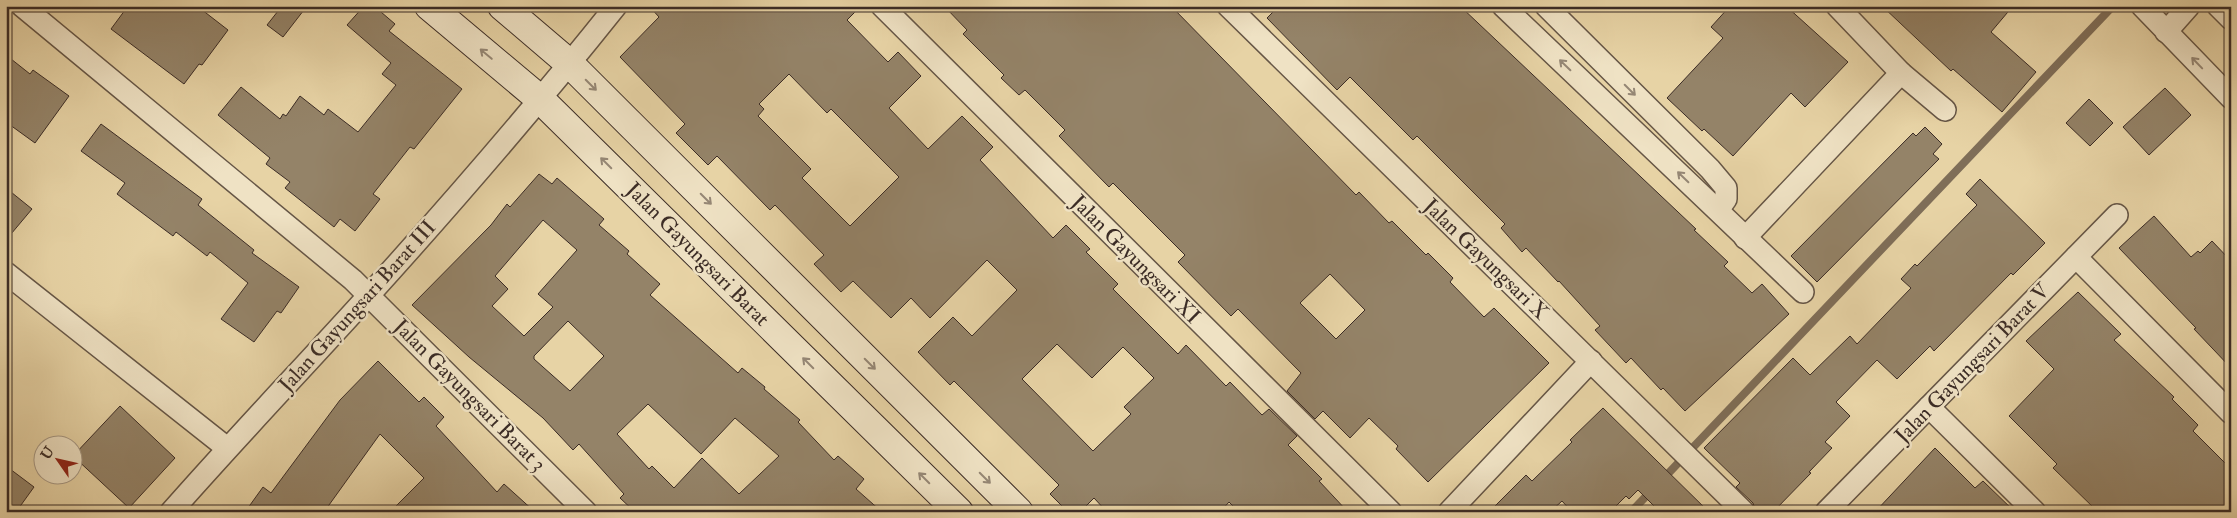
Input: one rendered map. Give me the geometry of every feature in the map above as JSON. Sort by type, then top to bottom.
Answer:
[{"type":"street","name":"Jalan Gayungsari Barat III","points":[[22,6],[353,280]]},
{"type":"street","name":"Jalan Gayungsari Barat","points":[[429,6],[541,100],[959,512]]},
{"type":"street","name":"Jalan Gayungsari Barat","points":[[502,6],[570,64],[1019,512]]},
{"type":"street","name":"Jalan Gayungsari Barat III","points":[[171,512],[227,448],[369,295],[541,100],[616,6]]},
{"type":"street","name":"Jalan Gayungsari XI","points":[[882,6],[1391,512]]},
{"type":"street","name":"Jalan Gayungsari X","points":[[1228,6],[1744,512]]},
{"type":"street","points":[[1503,6],[1803,292]]},
{"type":"street","points":[[1546,6],[1710,169],[1726,188],[1726,199],[1718,210]]},
{"type":"street","points":[[1837,6],[1901,72],[1945,110]]},
{"type":"street","points":[[2166,32],[2189,6]]},
{"type":"street","points":[[2218,6],[2231,19]]},
{"type":"street","points":[[2146,11],[2231,98]]},
{"type":"street","points":[[1745,238],[1901,72]]},
{"type":"street","name":"Jalan Gayungsari Barat V","points":[[1826,512],[2117,215]]},
{"type":"street","points":[[2076,256],[2231,413]]},
{"type":"street","points":[[6,274],[227,448]]},
{"type":"street","name":"Jalan Gayungsari Barat 3","points":[[353,280],[586,512]]},
{"type":"street","points":[[1449,512],[1591,362]]},
{"type":"street","points":[[1929,407],[2035,512]]},
{"type":"building","points":[[128,6],[197,6],[228,30],[202,65],[199,64],[184,84],[111,29]]},
{"type":"building","points":[[282,6],[307,6],[283,37],[267,25]]},
{"type":"building","points":[[364,6],[374,6],[395,24],[389,31],[462,89],[414,149],[410,147],[373,194],[380,199],[355,231],[340,219],[334,227],[285,188],[290,182],[266,164],[270,158],[218,115],[241,87],[280,119],[283,114],[286,116],[300,96],[324,115],[328,109],[358,132],[396,85],[382,74],[391,63],[347,25]]},
{"type":"building","points":[[649,6],[861,6],[847,20],[888,62],[898,52],[921,76],[889,108],[928,149],[962,116],[993,147],[980,160],[1053,238],[1066,225],[1090,249],[1086,252],[1118,284],[1113,289],[1178,354],[1186,345],[1226,386],[1230,382],[1262,415],[1269,409],[1297,436],[1288,445],[1322,479],[1319,481],[1348,512],[1239,512],[1229,502],[1220,512],[1107,512],[1094,498],[1080,512],[1068,512],[1050,494],[1059,485],[954,381],[950,385],[918,352],[953,317],[972,336],[1017,290],[987,260],[930,318],[911,298],[891,318],[853,281],[841,292],[814,264],[824,255],[775,205],[770,210],[717,156],[708,165],[676,133],[685,124],[620,57],[659,17]],"holes":[[[789,74],[827,113],[831,109],[899,177],[850,226],[802,178],[811,169],[758,116],[764,109],[759,104]],[[1057,344],[1092,378],[1123,347],[1154,378],[1124,407],[1131,414],[1093,451],[1022,379]]]},
{"type":"building","points":[[944,6],[1171,6],[1356,195],[1359,192],[1389,223],[1392,221],[1426,255],[1428,253],[1453,278],[1450,282],[1484,317],[1494,308],[1549,363],[1428,482],[1396,449],[1398,446],[1369,418],[1350,438],[1323,411],[1315,419],[1287,391],[1301,373],[1238,309],[1231,316],[1178,262],[1185,255],[1113,183],[1109,187],[1059,136],[1065,130],[1025,90],[1019,95],[1001,78],[1004,75],[963,34],[967,30]],"holes":[[[1330,274],[1365,310],[1336,339],[1300,303]]]},
{"type":"building","points":[[1279,6],[1460,6],[1696,229],[1694,230],[1728,262],[1724,266],[1752,293],[1762,284],[1789,314],[1685,411],[1663,388],[1661,390],[1631,358],[1626,363],[1595,330],[1600,326],[1559,281],[1526,248],[1522,252],[1501,228],[1505,224],[1417,136],[1413,140],[1350,77],[1337,90],[1267,18]]},
{"type":"building","points":[[1730,6],[1786,6],[1848,62],[1805,107],[1791,93],[1733,156],[1704,129],[1702,131],[1667,98],[1723,38],[1711,27]]},
{"type":"building","points":[[1882,6],[2013,6],[1991,32],[2036,72],[2002,112],[1953,69],[1951,71]]},
{"type":"building","points":[[6,55],[30,74],[33,70],[69,96],[35,143],[6,122]]},
{"type":"building","points":[[2165,88],[2191,115],[2149,155],[2123,127]]},
{"type":"building","points":[[2089,99],[2113,123],[2090,146],[2066,123]]},
{"type":"building","points":[[101,124],[202,199],[198,205],[254,250],[252,253],[299,287],[281,313],[277,311],[254,342],[221,319],[248,283],[210,252],[207,256],[176,232],[173,236],[117,194],[125,183],[81,151]]},
{"type":"building","points":[[1925,127],[1942,144],[1933,154],[1939,159],[1817,282],[1791,256],[1913,133],[1916,136]]},
{"type":"building","points":[[539,174],[552,184],[557,178],[604,219],[599,225],[629,251],[627,254],[660,284],[650,295],[738,373],[742,368],[765,387],[764,389],[800,420],[798,422],[834,460],[838,456],[864,479],[856,489],[882,512],[635,512],[620,498],[624,494],[579,444],[573,450],[543,418],[469,357],[412,305],[491,225],[507,204],[510,207]],"holes":[[[543,220],[577,250],[538,294],[553,307],[524,336],[492,306],[508,289],[495,276]],[[568,321],[604,356],[570,391],[534,359],[534,356]],[[648,404],[701,454],[735,418],[779,456],[739,494],[702,458],[674,488],[652,466],[649,469],[617,434]]]},
{"type":"building","points":[[1980,179],[2045,243],[2013,275],[2011,273],[1934,351],[1930,346],[1897,379],[1877,360],[1836,402],[1850,416],[1825,442],[1832,448],[1809,472],[1811,473],[1773,512],[1756,512],[1753,503],[1736,487],[1740,483],[1704,448],[1793,358],[1810,375],[1850,336],[1857,344],[1911,288],[1901,279],[1915,264],[1917,266],[1977,205],[1966,194]]},
{"type":"building","points":[[6,188],[32,209],[6,240]]},
{"type":"building","points":[[2154,216],[2191,257],[2198,251],[2200,253],[2212,241],[2231,261],[2231,368],[2194,329],[2196,328],[2119,248]]},
{"type":"building","points":[[2078,292],[2121,334],[2114,340],[2174,397],[2172,399],[2198,425],[2193,431],[2231,469],[2231,512],[2098,512],[2053,468],[2057,464],[2009,416],[2054,369],[2026,341]]},
{"type":"building","points":[[378,361],[419,402],[424,397],[444,417],[436,426],[497,492],[504,484],[535,512],[390,512],[424,478],[380,434],[324,512],[245,512],[263,487],[271,493],[340,400]]},
{"type":"building","points":[[120,406],[175,458],[129,508],[82,464],[82,446]]},
{"type":"building","points":[[1603,408],[1709,512],[1660,512],[1638,490],[1629,499],[1626,496],[1610,512],[1572,512],[1562,501],[1550,512],[1489,512],[1526,475],[1532,481]]},
{"type":"building","points":[[1935,448],[1975,488],[1983,481],[2015,512],[1875,512]]},
{"type":"building","points":[[6,466],[34,487],[16,512],[6,512]]},
{"type":"waterway","points":[[1662,480],[2113,6]]},
{"type":"waterway","points":[[1631,512],[1652,490]]}]
